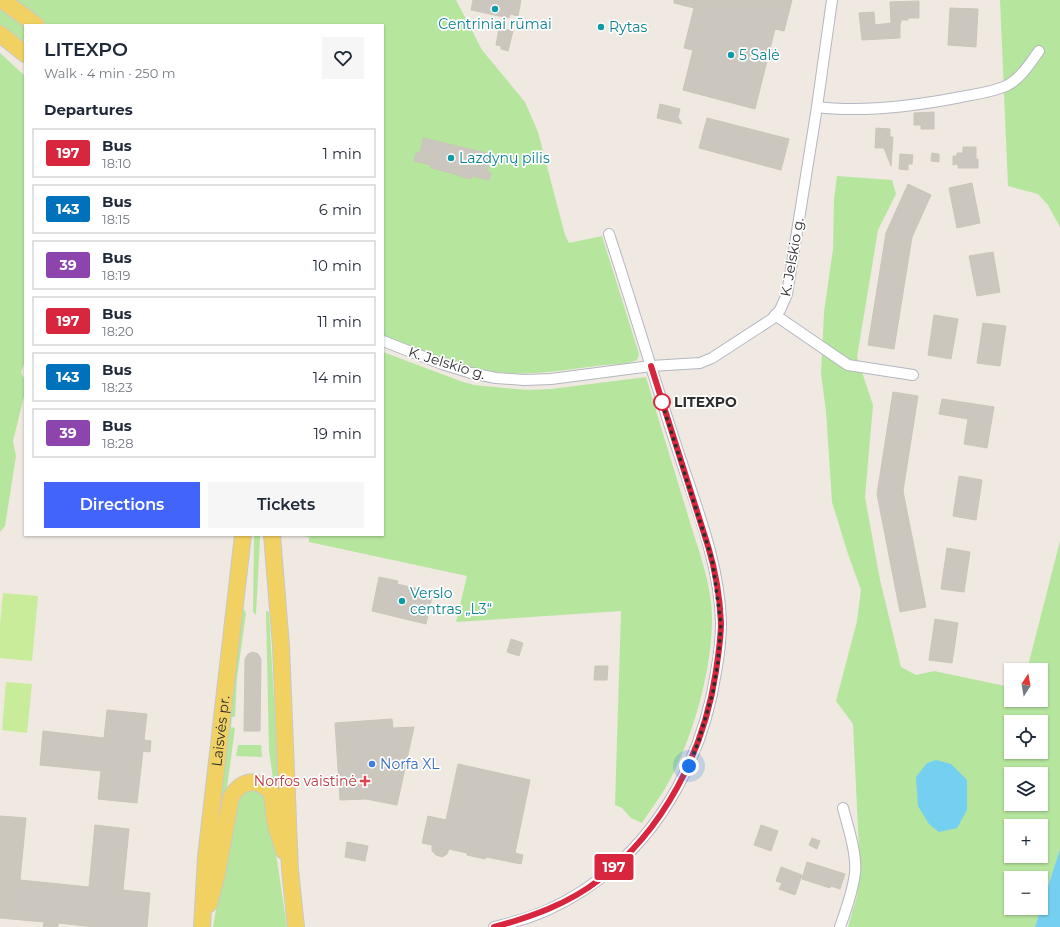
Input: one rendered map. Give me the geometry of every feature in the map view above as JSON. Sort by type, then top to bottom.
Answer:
[{"type":"main road","points":[[2,0],[35,24]]},
{"type":"main road","points":[[0,34],[24,53]]},
{"type":"main road","name":"Laisvės pr.","points":[[202,926],[206,857],[243,536]]},
{"type":"main road","points":[[272,536],[281,654],[290,870],[296,927]]},
{"type":"main road","points":[[202,926],[217,874],[231,797],[236,788],[243,784],[252,782],[266,787],[271,793],[275,821],[290,870]]},
{"type":"street","name":"K. Jelskio g.","points":[[384,341],[442,364],[471,373],[524,380],[551,379],[651,366],[700,363],[712,358],[772,318],[780,310],[787,294],[817,107],[832,0]]},
{"type":"street","points":[[817,107],[839,110],[876,108],[937,102],[981,94],[1008,85],[1020,76],[1038,51]]},
{"type":"street","points":[[494,927],[530,917],[557,905],[598,881],[618,864],[648,833],[677,788],[689,766],[706,718],[713,692],[718,662],[721,624],[713,566],[706,539],[609,234]]},
{"type":"street","points":[[775,315],[848,365],[913,375]]},
{"type":"street","points":[[840,927],[846,910],[855,872],[853,853],[843,808]]},
{"type":"green space","points":[[16,0],[456,0],[482,50],[525,102],[538,132],[565,235],[569,243],[602,236],[639,354],[637,360],[623,364],[601,365],[550,372],[505,373],[458,364],[384,335],[384,24],[46,24]]},
{"type":"green space","points":[[1000,0],[1060,0],[1060,227],[1048,205],[1038,194],[1008,186]]},
{"type":"green space","points":[[0,7],[24,24],[24,46],[0,28]]},
{"type":"green space","points":[[0,53],[24,75],[24,363],[21,373],[24,378],[24,396],[13,441],[16,456],[5,526],[0,532]]},
{"type":"green space","points":[[837,176],[892,180],[896,194],[878,230],[857,357],[873,405],[865,497],[880,580],[901,667],[916,675],[934,671],[1004,686],[1004,707],[1048,707],[1048,663],[1029,663],[1060,541],[1060,849],[1048,886],[1048,871],[1004,871],[1004,915],[1039,915],[1035,927],[848,927],[857,896],[860,871],[853,724],[836,701],[857,621],[861,590],[832,502],[826,411],[821,374],[824,312],[833,249],[834,200]]},
{"type":"green space","points":[[384,352],[474,385],[527,390],[551,389],[646,377],[704,569],[710,594],[712,619],[711,639],[704,683],[699,705],[685,748],[667,785],[642,823],[631,818],[622,808],[615,805],[621,611],[456,622],[467,576],[309,542],[309,537],[303,536],[384,536]]},
{"type":"green space","points":[[254,536],[260,536],[255,615],[253,611]]},
{"type":"green space","points":[[3,593],[38,596],[32,661],[0,658],[0,624]]},
{"type":"green space","points":[[243,608],[246,613],[237,678],[235,717],[232,717],[231,727],[235,728],[226,795],[215,835],[241,609]]},
{"type":"green space","points":[[266,611],[269,613],[281,820],[279,819],[269,751]]},
{"type":"green space","points":[[6,682],[32,684],[27,733],[2,730]]},
{"type":"green space","points":[[238,745],[261,745],[262,757],[236,756]]},
{"type":"green space","points":[[258,789],[268,800],[287,927],[213,927],[235,802],[241,791]]},
{"type":"water","points":[[936,760],[951,764],[967,780],[967,810],[957,828],[939,832],[929,824],[918,806],[916,777],[927,763]]},
{"type":"water","points":[[1060,849],[1060,927],[1035,927],[1039,915],[1048,915],[1048,886]]},
{"type":"building","name":"Centriniai rūmai","points":[[473,0],[521,0],[518,16],[510,14],[509,18],[471,10]]},
{"type":"building","name":"5 Salė","points":[[674,0],[792,0],[784,31],[775,29],[755,109],[683,90],[693,50],[684,48],[694,8],[674,3]]},
{"type":"building","points":[[919,1],[919,18],[908,18],[908,20],[901,20],[900,38],[862,40],[859,13],[874,12],[875,25],[891,23],[890,2]]},
{"type":"building","points":[[950,8],[978,9],[976,47],[948,45]]},
{"type":"building","points":[[499,28],[513,31],[508,51],[501,49],[501,46],[496,45]]},
{"type":"building","points":[[660,104],[680,109],[678,117],[682,124],[657,118]]},
{"type":"building","points":[[934,112],[934,129],[921,129],[921,125],[914,125],[914,113]]},
{"type":"building","points":[[707,118],[789,139],[781,170],[699,148]]},
{"type":"building","points":[[876,128],[890,129],[890,137],[893,137],[891,166],[884,148],[875,148]]},
{"type":"building","name":"Lazdynų pilis","points":[[423,138],[491,154],[487,171],[491,173],[489,180],[472,176],[471,179],[459,176],[431,168],[431,165],[414,161],[416,153],[420,153]]},
{"type":"building","points":[[963,147],[976,147],[978,168],[958,168],[958,164],[953,165],[953,156],[957,156],[957,153],[963,153]]},
{"type":"building","points":[[932,153],[939,154],[939,162],[931,161]]},
{"type":"building","points":[[900,154],[913,155],[912,164],[908,164],[908,170],[899,169]]},
{"type":"building","points":[[972,183],[980,223],[957,228],[949,188]]},
{"type":"building","points":[[908,184],[931,195],[912,237],[894,349],[868,345],[886,233]]},
{"type":"building","points":[[993,252],[1000,292],[977,296],[969,256]]},
{"type":"building","points":[[934,315],[958,319],[951,359],[928,355]]},
{"type":"building","points":[[983,323],[1006,326],[1000,366],[977,363]]},
{"type":"building","points":[[893,392],[918,396],[903,491],[926,607],[900,612],[877,494]]},
{"type":"building","points":[[942,399],[994,407],[987,448],[964,444],[968,419],[939,414]]},
{"type":"building","points":[[959,476],[982,480],[976,520],[953,516]]},
{"type":"building","points":[[947,548],[970,552],[964,592],[941,589]]},
{"type":"building","name":"Verslo centras „L3“","points":[[379,577],[398,581],[397,584],[433,592],[426,624],[372,611]]},
{"type":"building","points":[[935,619],[958,623],[952,663],[929,660]]},
{"type":"building","points":[[511,639],[523,643],[519,656],[507,652]]},
{"type":"building","points":[[253,652],[258,654],[261,659],[260,731],[244,731],[245,659],[248,654]]},
{"type":"building","points":[[595,666],[608,666],[607,680],[594,680]]},
{"type":"building","points":[[107,710],[147,714],[144,740],[151,741],[150,752],[143,751],[137,803],[98,799],[101,771],[40,765],[43,731],[104,738]]},
{"type":"building","name":"Norfa XL","points":[[392,719],[393,728],[414,727],[397,805],[366,799],[340,800],[335,723]]},
{"type":"building","points":[[458,764],[530,780],[515,853],[523,855],[521,864],[486,857],[485,859],[449,849],[447,854],[442,857],[436,855],[432,851],[432,845],[422,843],[428,816],[446,820]]},
{"type":"building","points":[[0,816],[26,818],[20,880],[89,887],[95,825],[129,829],[123,890],[150,893],[147,927],[94,927],[58,923],[58,927],[43,927],[44,922],[0,918]]},
{"type":"building","points":[[761,825],[778,831],[771,851],[754,845]]},
{"type":"building","points":[[812,838],[820,841],[817,849],[809,845]]},
{"type":"building","points":[[347,842],[368,846],[365,861],[345,857]]},
{"type":"building","points":[[807,862],[845,874],[840,889],[831,886],[830,888],[802,879]]},
{"type":"building","points":[[781,867],[802,875],[795,895],[779,889],[782,883],[776,881]]},
{"type":"bus line","name":"197","points":[[494,927],[530,917],[557,905],[598,881],[618,864],[648,833],[677,788],[689,766],[706,718],[713,692],[718,662],[721,624],[715,574],[712,559],[651,366]]},
{"type":"place","name":"Centriniai rūmai","points":[[495,9]]},
{"type":"place","name":"Rytas","points":[[601,27]]},
{"type":"place","name":"5 Salė","points":[[731,55]]},
{"type":"place","name":"Lazdynų pilis","points":[[451,158]]},
{"type":"place","name":"LITEXPO","points":[[662,402]]},
{"type":"place","name":"Verslo centras „L3“","points":[[402,601]]},
{"type":"place","name":"Norfa XL","points":[[372,764]]},
{"type":"place","name":"Norfos vaistinė","points":[[365,781]]},
{"type":"route","points":[[662,402],[661,400],[712,559],[721,624],[718,662],[713,692],[698,743],[689,766]]}]
